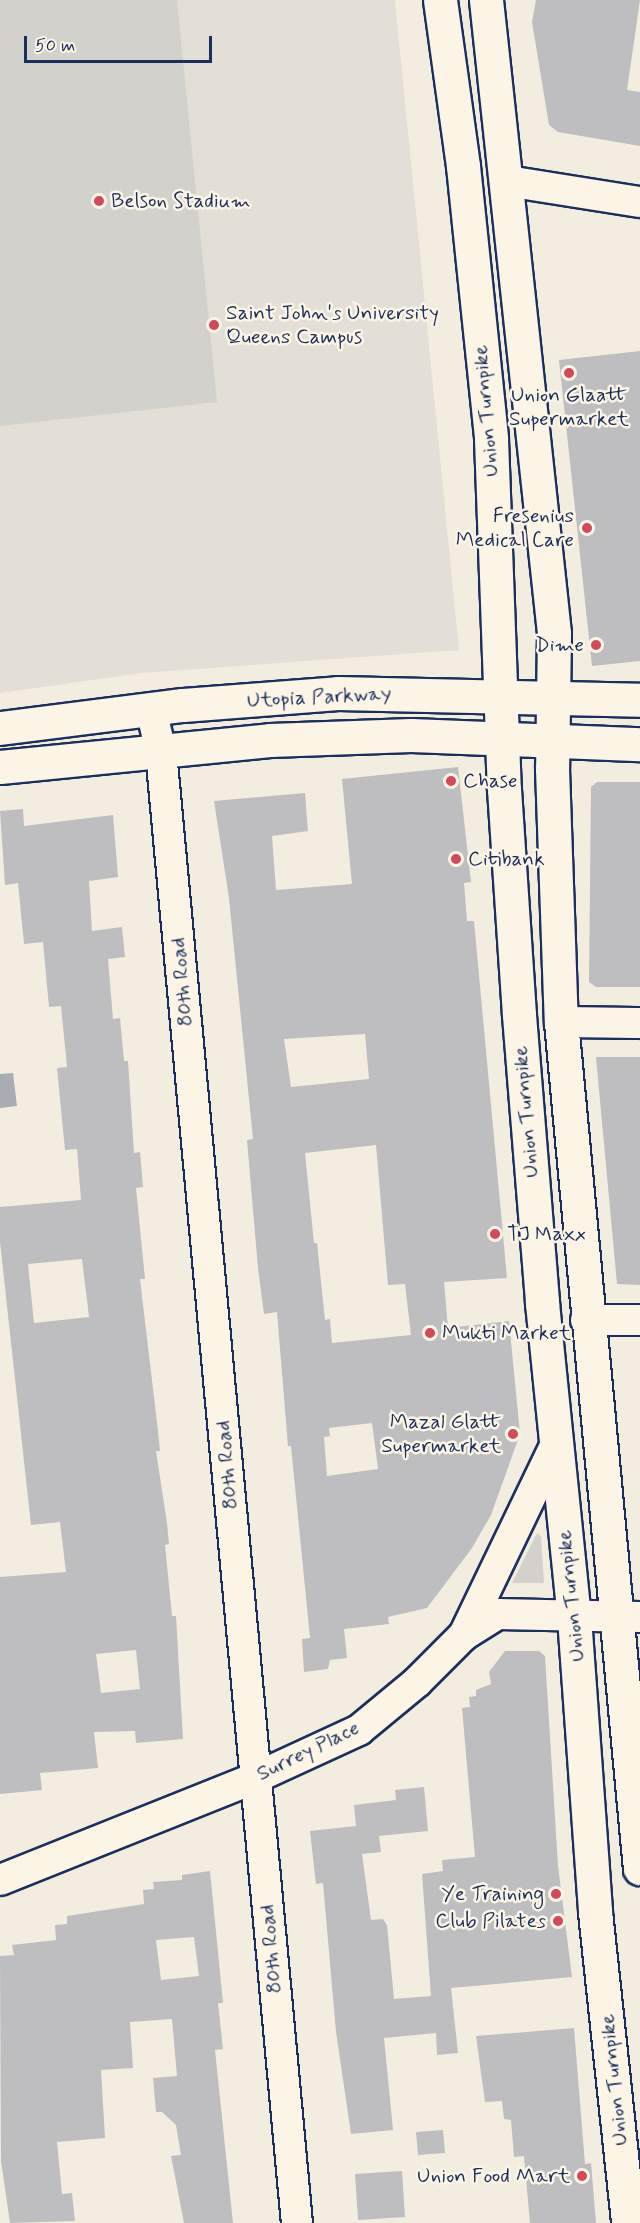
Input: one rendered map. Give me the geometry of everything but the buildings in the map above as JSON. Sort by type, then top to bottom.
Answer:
[{"type":"main road","name":"Union Turnpike","points":[[440,0],[463,166],[491,439],[502,739],[519,1015],[555,1446],[574,1617],[595,1912],[628,2223]]},
{"type":"main road","name":"Union Turnpike","points":[[486,0],[554,633],[553,741],[561,1022],[586,1320],[628,1617],[640,1868]]},
{"type":"main road","name":"Utopia Parkway","points":[[0,728],[151,709],[338,693],[640,700]]},
{"type":"main road","name":"Utopia Parkway","points":[[0,767],[270,740],[411,735],[640,744]]},
{"type":"street","points":[[507,181],[640,202]]},
{"type":"street","name":"80th Road","points":[[151,709],[160,752],[297,2223]]},
{"type":"street","points":[[561,1022],[640,1023]]},
{"type":"street","points":[[586,1320],[640,1320]]},
{"type":"street","name":"Surrey Place","points":[[0,1880],[255,1778],[359,1730],[417,1682],[464,1635],[555,1446]]},
{"type":"street","points":[[464,1635],[498,1614],[628,1617]]},
{"type":"shaded area","name":"Saint John's University Queens Campus","points":[[0,0],[395,0],[459,650],[142,673],[0,693]]},
{"type":"shaded area","name":"Belson Stadium","points":[[0,0],[177,0],[217,402],[0,426]]},
{"type":"shaded area","points":[[13,1073],[17,1106],[0,1108],[0,1074]]},
{"type":"shaded area","points":[[537,1533],[541,1536],[544,1583],[512,1583]]},
{"type":"place","name":"Belson Stadium","points":[[99,201]]},
{"type":"place","name":"Saint John's University Queens Campus","points":[[214,325]]},
{"type":"place","name":"Union Glaatt Supermarket","points":[[569,373]]},
{"type":"place","name":"Fresenius Medical Care","points":[[587,528]]},
{"type":"place","name":"Dime","points":[[596,645]]},
{"type":"place","name":"Chase","points":[[451,781]]},
{"type":"place","name":"Citibank","points":[[456,859]]},
{"type":"place","name":"TJ Maxx","points":[[495,1234]]},
{"type":"place","name":"Mukti Market","points":[[430,1333]]},
{"type":"place","name":"Mazal Glatt Supermarket","points":[[513,1434]]},
{"type":"place","name":"Ye Training","points":[[556,1894]]},
{"type":"place","name":"Club Pilates","points":[[558,1921]]},
{"type":"place","name":"Union Food Mart","points":[[582,2176]]}]
